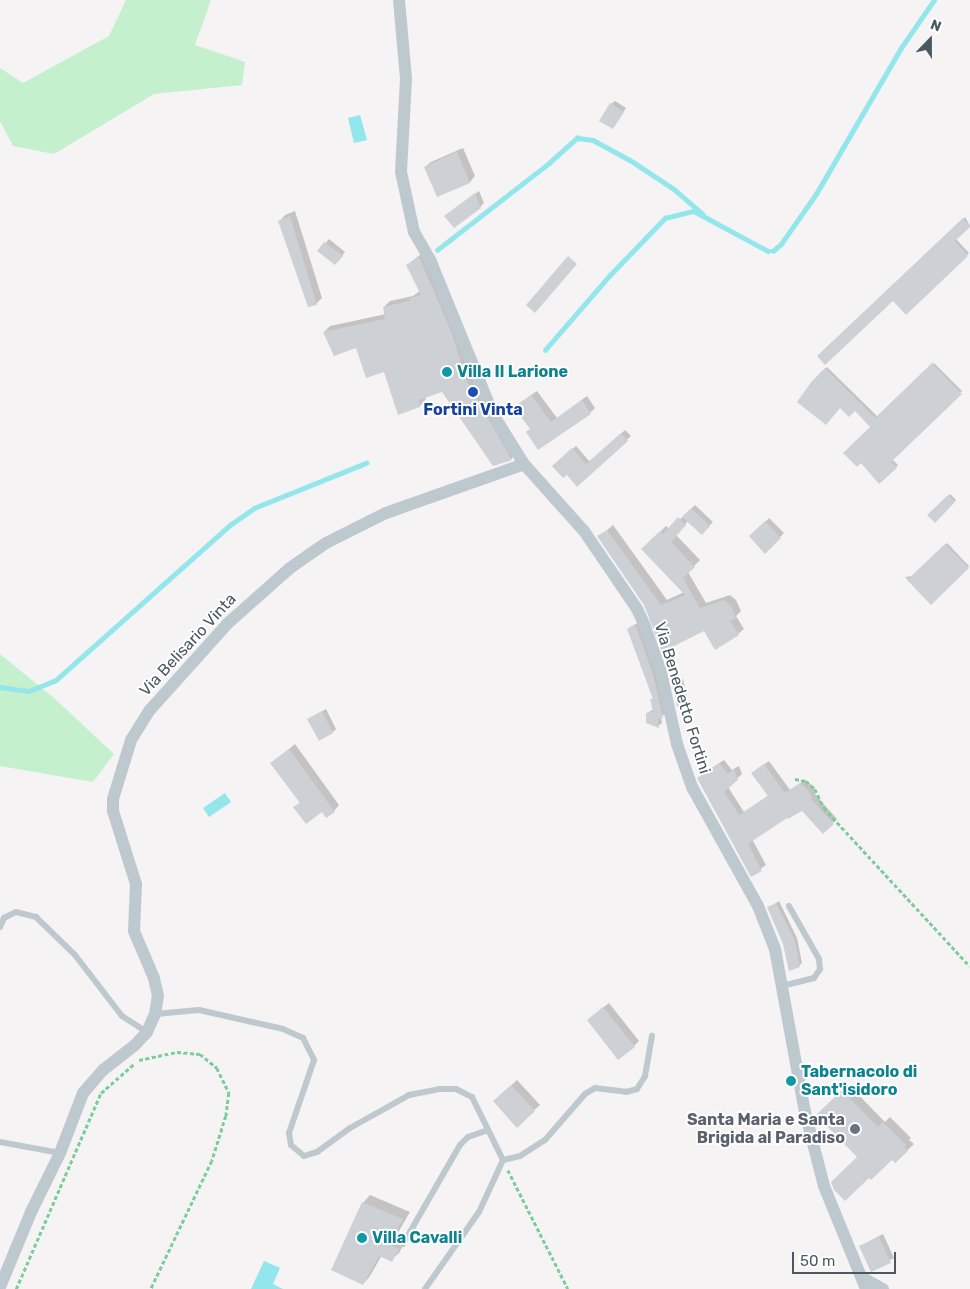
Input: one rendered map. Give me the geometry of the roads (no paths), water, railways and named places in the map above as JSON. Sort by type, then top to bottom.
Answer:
[{"type":"street","name":"Via Benedetto Fortini","points":[[399,0],[406,79],[401,172],[414,232],[431,262],[494,416],[524,464],[584,531],[637,609],[661,672],[677,744],[692,787],[758,906],[775,949],[805,1112],[824,1186],[864,1284]]},
{"type":"street","name":"Via Belisario Vinta","points":[[0,1287],[31,1212],[60,1153],[78,1101],[87,1085],[134,1046],[147,1032],[155,1014],[158,996],[154,978],[134,931],[137,902],[136,884],[113,811],[113,799],[131,740],[149,711],[183,670],[227,624],[290,568],[326,543],[386,513],[524,464]]},
{"type":"street","points":[[864,1284],[883,1289]]},
{"type":"lane","points":[[782,986],[814,978],[820,969],[819,959],[789,906]]},
{"type":"lane","points":[[0,927],[4,918],[16,912],[36,917],[75,955],[122,1016],[147,1032]]},
{"type":"lane","points":[[155,1014],[199,1010],[283,1029],[303,1038],[314,1060],[289,1133],[292,1145],[304,1156],[317,1152],[350,1128],[409,1095],[440,1089],[456,1089],[472,1097],[503,1160]]},
{"type":"lane","points":[[503,1160],[520,1156],[545,1140],[585,1094],[595,1088],[626,1092],[637,1089],[645,1076],[652,1036]]},
{"type":"lane","points":[[403,1244],[460,1144],[468,1137],[488,1130]]},
{"type":"lane","points":[[0,1142],[60,1153]]},
{"type":"lane","points":[[425,1289],[480,1212],[503,1160]]},
{"type":"water","points":[[360,115],[367,140],[354,143],[348,118]]},
{"type":"water","points":[[225,793],[231,802],[209,817],[203,808]]},
{"type":"water","points":[[264,1261],[280,1268],[273,1284],[283,1289],[251,1289]]},
{"type":"waterway","points":[[545,350],[609,276],[665,218],[694,211],[768,251],[773,251],[781,244],[816,194],[901,48],[934,0]]},
{"type":"waterway","points":[[437,250],[549,163],[577,138],[593,140],[630,160],[674,189],[703,214]]},
{"type":"waterway","points":[[0,687],[29,691],[56,680],[230,525],[254,508],[366,463]]},
{"type":"place","name":"Villa Il Larione","points":[[447,372]]},
{"type":"place","name":"Fortini Vinta","points":[[473,392]]},
{"type":"place","name":"Tabernacolo di Sant'isidoro","points":[[791,1081]]},
{"type":"place","name":"Santa Maria e Santa Brigida al Paradiso","points":[[855,1129]]},
{"type":"place","name":"Villa Cavalli","points":[[362,1238]]}]
